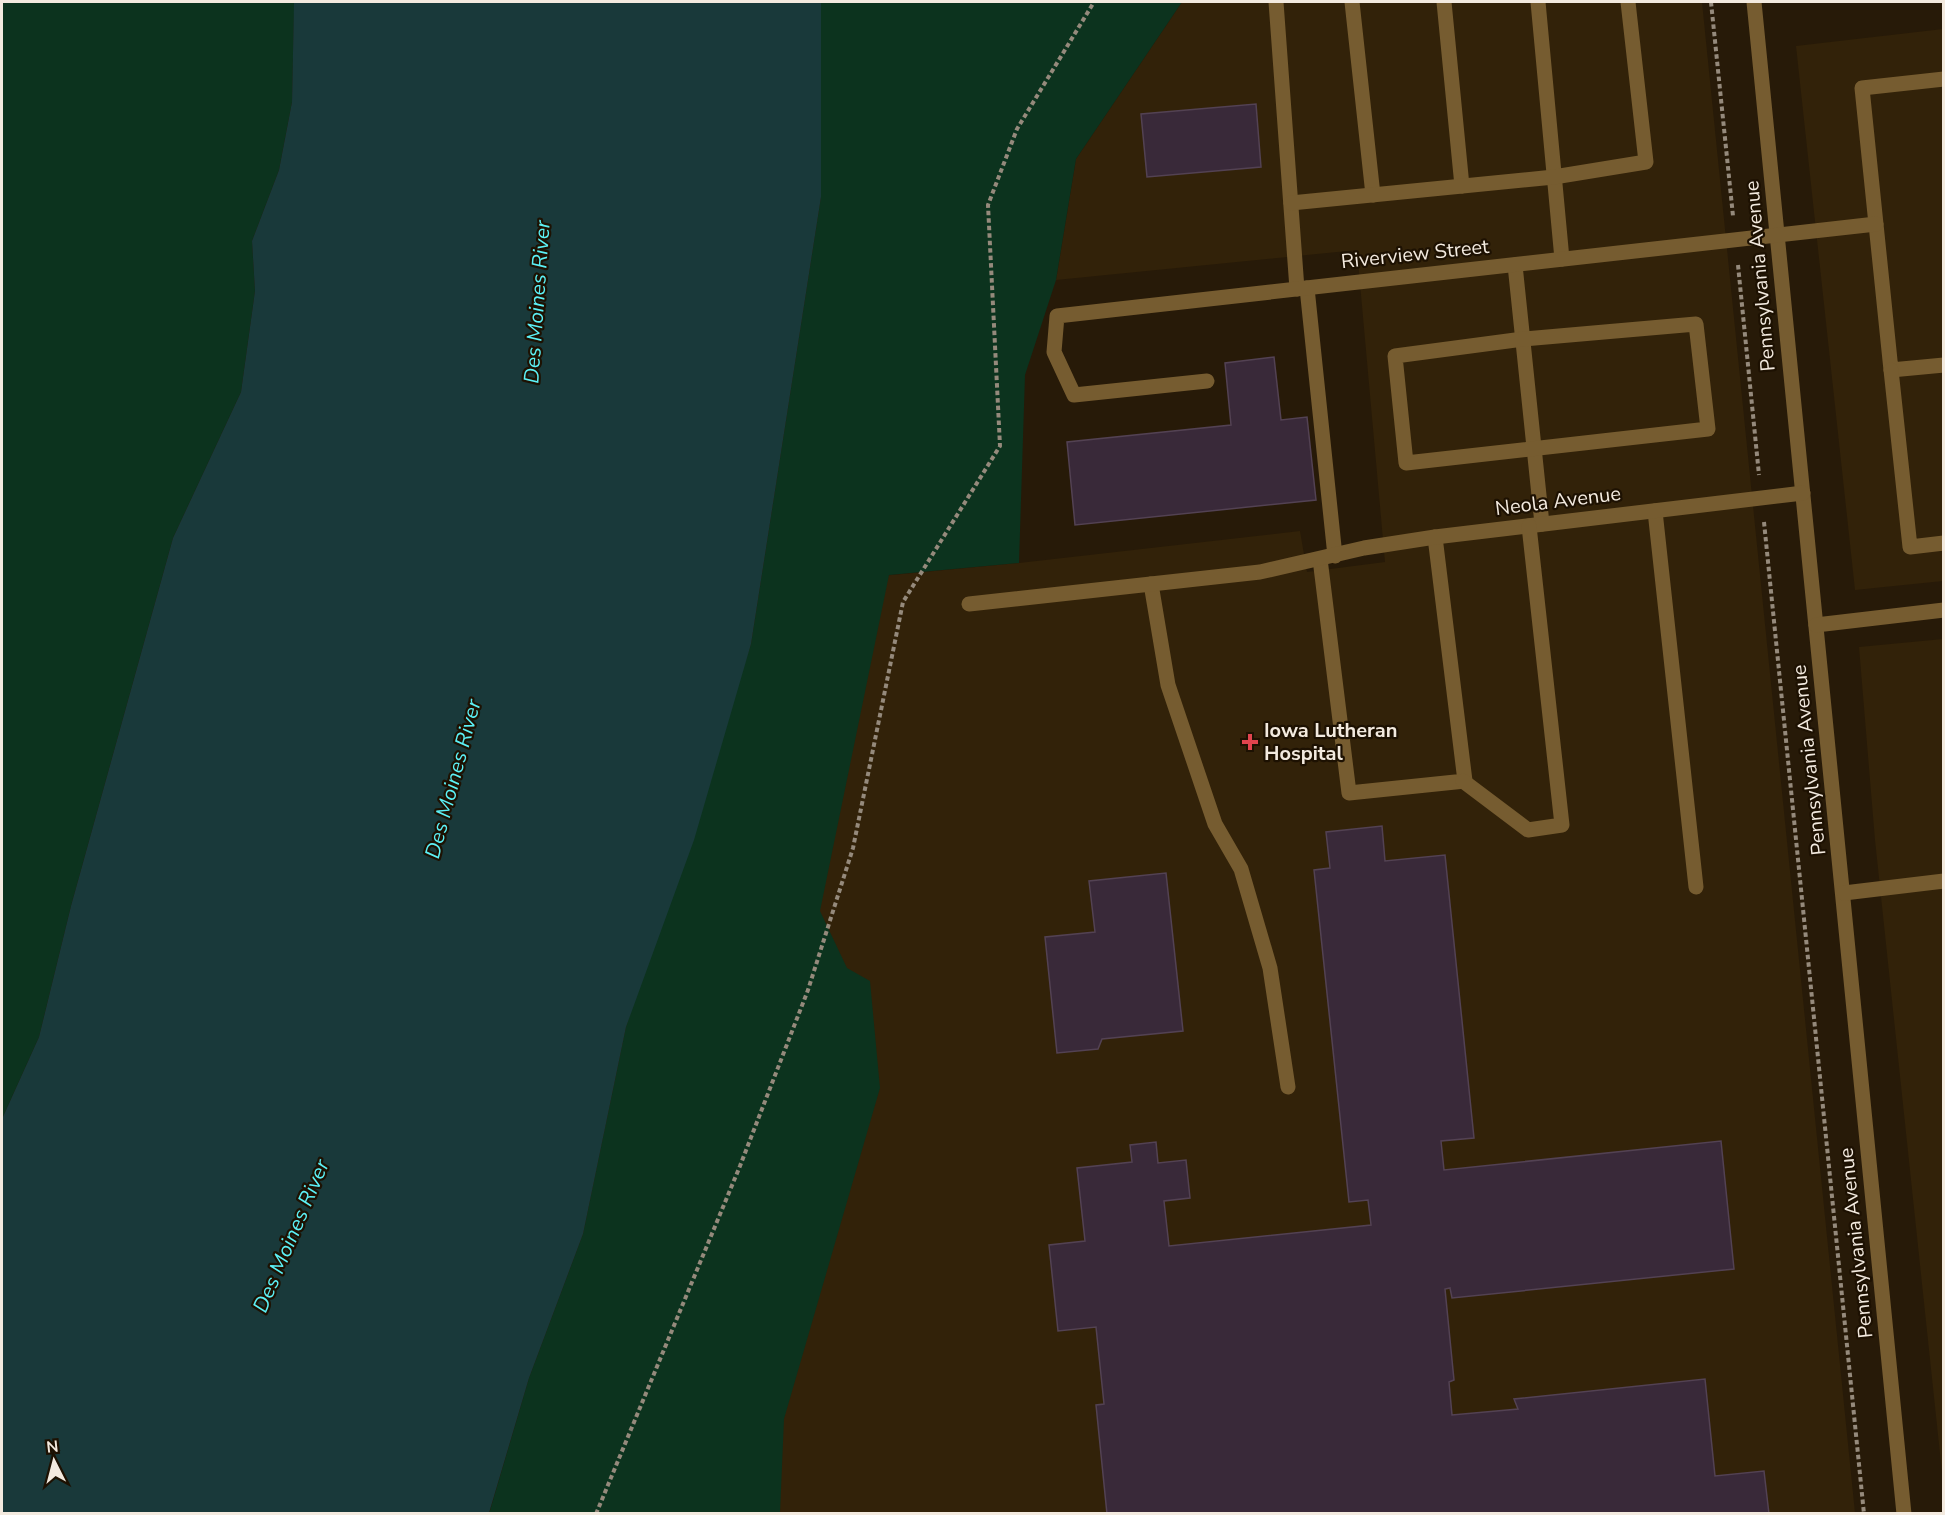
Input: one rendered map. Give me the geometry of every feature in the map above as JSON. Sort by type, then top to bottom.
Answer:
[{"type":"street","points":[[1276,2],[1291,203],[1302,288],[1349,793],[1463,781],[1528,830],[1562,825],[1536,525],[1534,450],[1515,265]]},
{"type":"street","points":[[1352,2],[1373,195]]},
{"type":"street","points":[[1444,2],[1462,186]]},
{"type":"street","points":[[1538,2],[1562,259]]},
{"type":"street","points":[[1291,203],[1554,177],[1646,162],[1628,2]]},
{"type":"street","name":"Pennsylvania Avenue","points":[[1754,2],[1904,1514]]},
{"type":"street","points":[[1944,79],[1862,88],[1910,547],[1944,543]]},
{"type":"street","name":"Riverview Street","points":[[1207,381],[1074,395],[1054,352],[1057,316],[1876,224]]},
{"type":"street","points":[[1696,324],[1708,429],[1406,463],[1395,356],[1523,339],[1696,324]]},
{"type":"street","points":[[1891,370],[1944,365]]},
{"type":"street","name":"Neola Avenue","points":[[969,604],[1260,572],[1364,548],[1435,537],[1803,493]]},
{"type":"street","points":[[1655,511],[1696,887]]},
{"type":"street","points":[[1435,537],[1463,781]]},
{"type":"street","points":[[1151,584],[1168,686],[1215,824],[1241,869],[1270,968],[1288,1088]]},
{"type":"street","points":[[1816,625],[1944,610]]},
{"type":"street","points":[[1844,892],[1944,881]]},
{"type":"path","points":[[596,1514],[740,1166],[808,990],[853,848],[903,602],[1000,446],[988,205],[1017,129],[1094,2]]},
{"type":"path","points":[[1711,2],[1864,1514]]},
{"type":"shaded area","name":"Iowa Lutheran Hospital","points":[[821,2],[1024,2],[998,41],[798,584],[1019,563],[1300,531],[1307,572],[1385,562],[1357,250],[1056,280],[1076,159],[1182,2],[1702,2],[1855,1513],[489,1514],[583,1234],[626,1027],[751,644],[821,197]]},
{"type":"shaded area","points":[[1943,29],[1943,581],[1855,590],[1796,46]]},
{"type":"shaded area","points":[[1943,639],[1943,1482],[1875,840],[1859,647]]},
{"type":"green space","points":[[2,2],[294,2],[292,102],[279,170],[252,241],[255,291],[241,392],[173,538],[71,906],[39,1037],[2,1119]]},
{"type":"green space","points":[[821,2],[1182,2],[1076,159],[1056,280],[1025,375],[1019,563],[889,575],[820,911],[847,968],[870,981],[880,1088],[784,1419],[780,1513],[489,1514],[529,1378],[583,1234],[626,1027],[751,644],[821,197]]},
{"type":"water","name":"Des Moines River","points":[[294,2],[821,2],[821,197],[751,644],[694,840],[626,1027],[583,1234],[529,1378],[489,1513],[2,1513],[2,1119],[39,1037],[71,906],[173,538],[241,392],[255,291],[252,241],[279,170],[292,102]]},
{"type":"building","points":[[1256,104],[1261,167],[1147,177],[1141,114]]},
{"type":"building","points":[[1274,357],[1281,420],[1307,417],[1316,500],[1075,525],[1067,442],[1231,425],[1225,363]]},
{"type":"building","points":[[1382,826],[1385,861],[1445,855],[1474,1138],[1441,1141],[1444,1170],[1721,1141],[1734,1269],[1452,1298],[1450,1288],[1445,1289],[1454,1380],[1449,1382],[1452,1415],[1518,1409],[1514,1399],[1705,1379],[1715,1476],[1764,1471],[1769,1514],[1107,1514],[1096,1405],[1104,1404],[1096,1327],[1058,1331],[1049,1245],[1085,1241],[1077,1168],[1132,1162],[1130,1145],[1156,1142],[1158,1163],[1186,1160],[1190,1198],[1164,1201],[1169,1246],[1371,1225],[1368,1200],[1349,1202],[1314,870],[1330,868],[1326,832]]},
{"type":"building","points":[[1166,873],[1183,1031],[1102,1039],[1098,1049],[1057,1053],[1045,937],[1095,932],[1089,881]]},
{"type":"place","name":"Iowa Lutheran Hospital","points":[[1250,742]]}]
